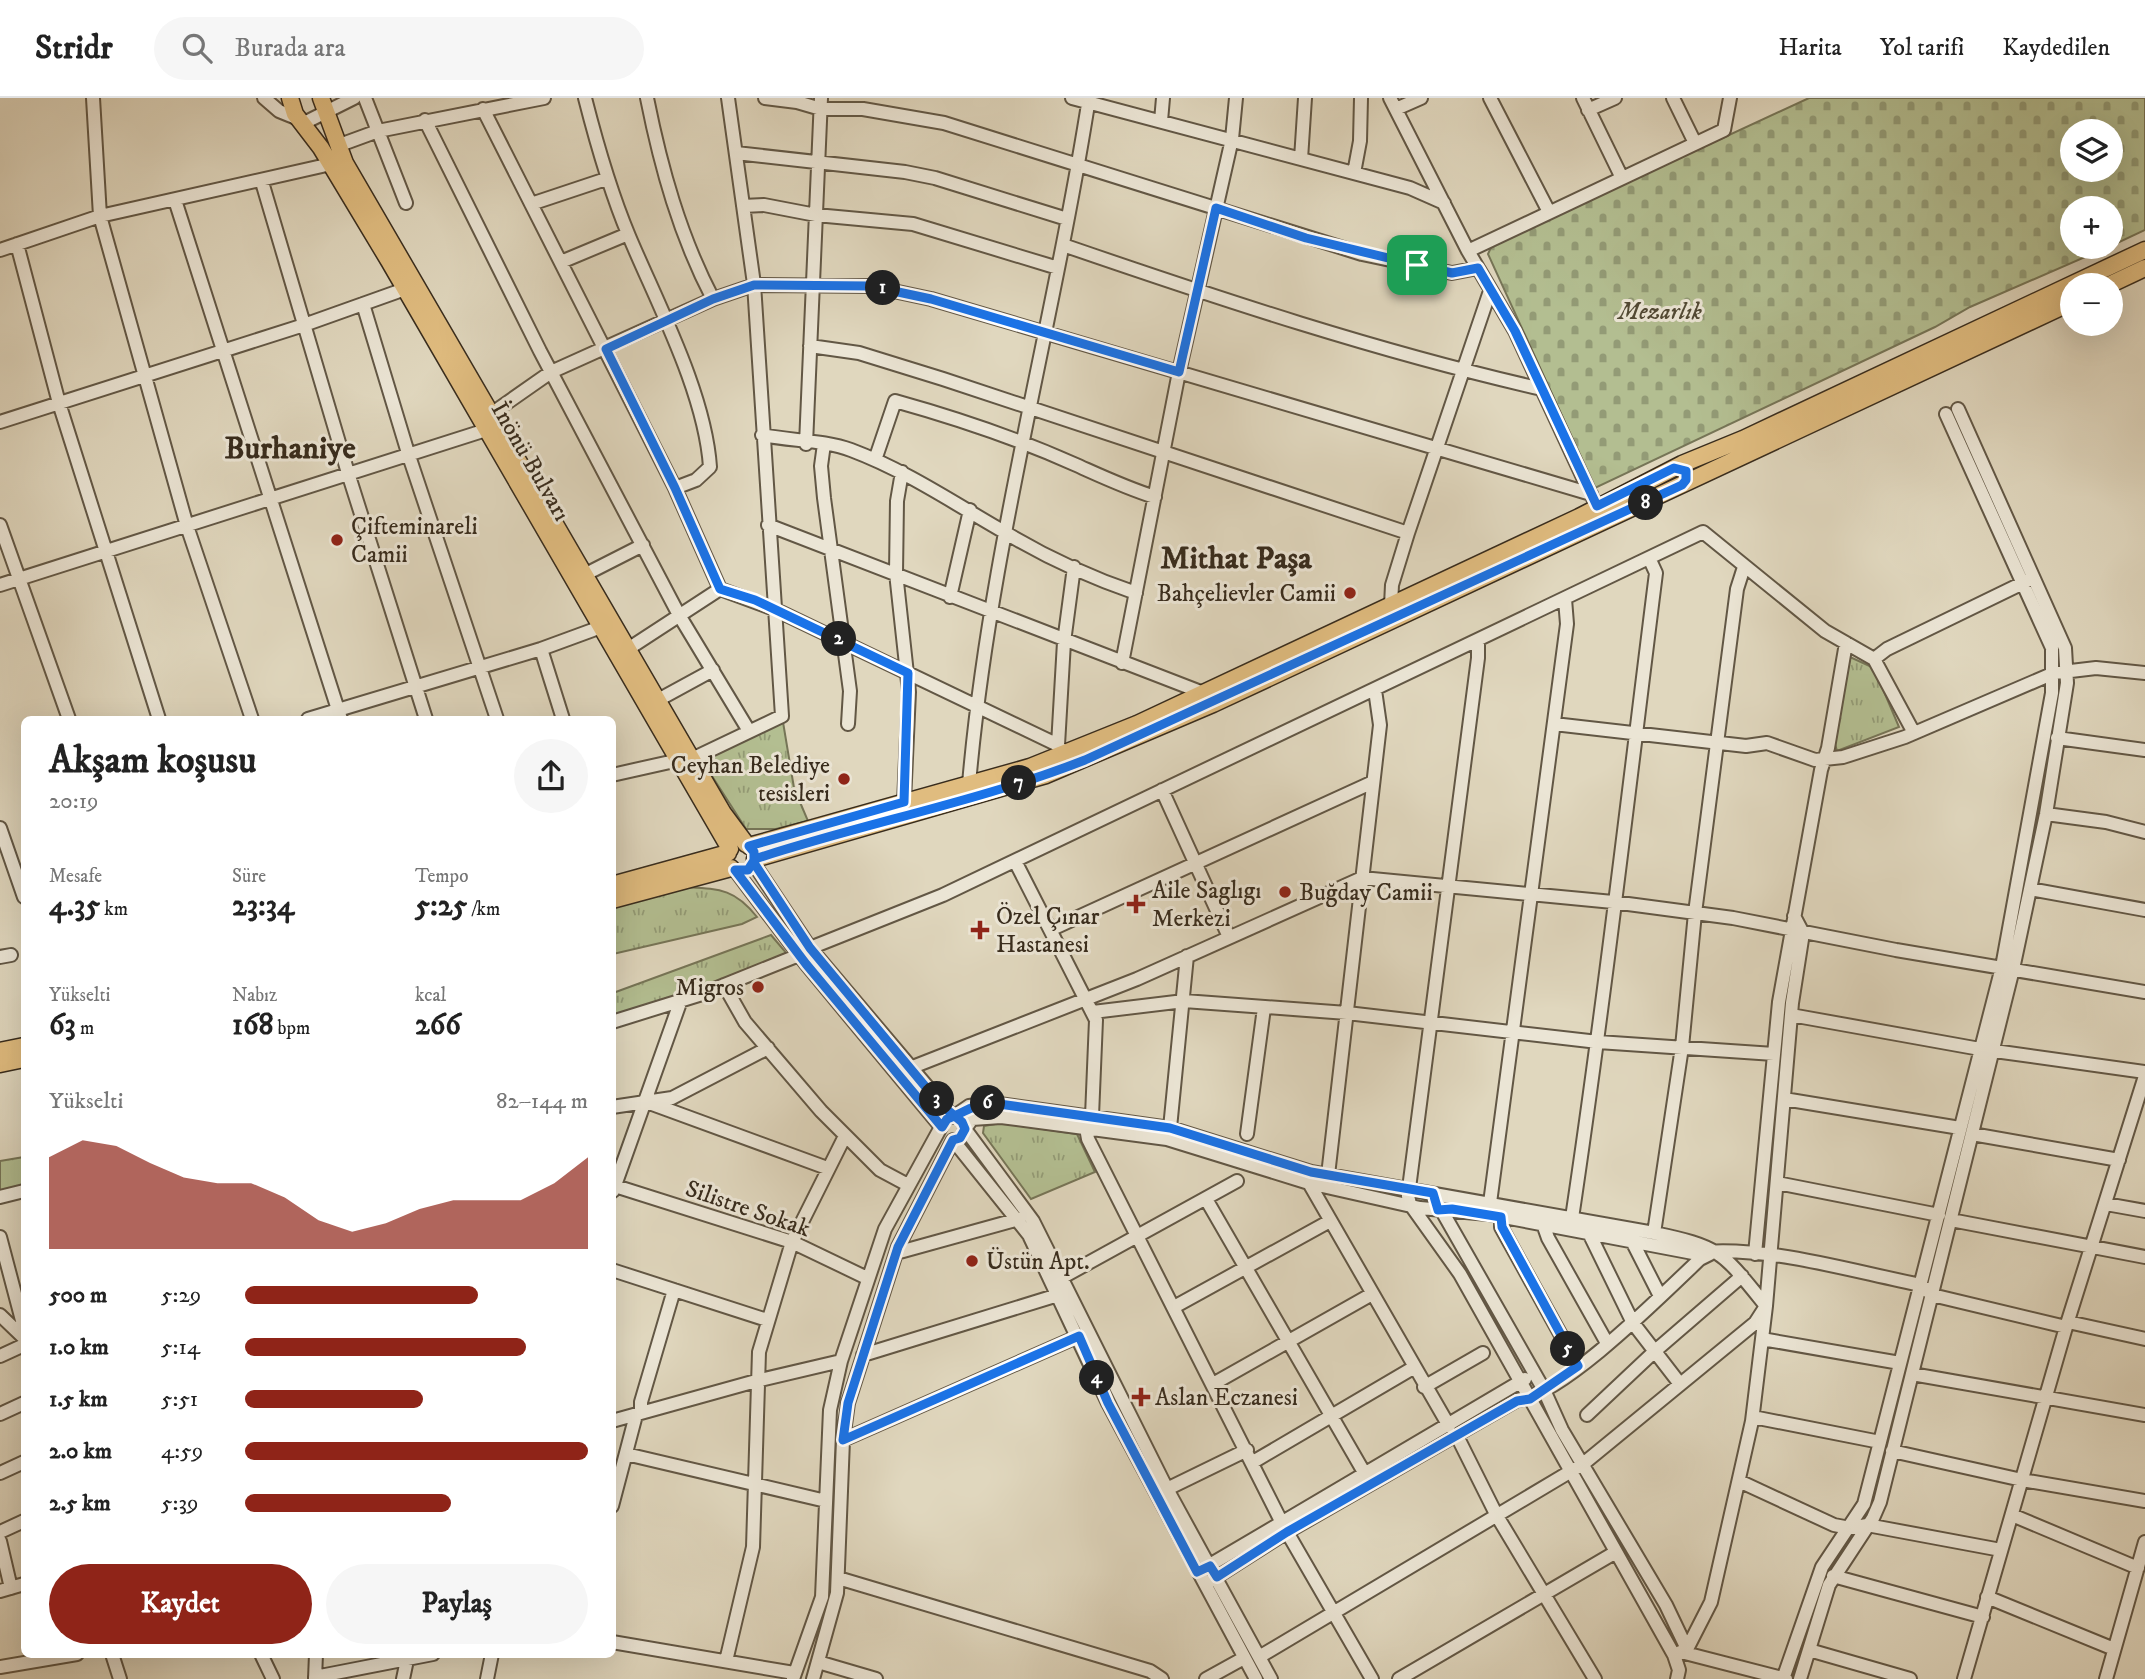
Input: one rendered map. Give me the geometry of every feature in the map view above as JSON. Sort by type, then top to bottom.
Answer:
[{"type":"main road","name":"İnönü Bulvarı","points":[[290,98],[300,122],[331,164],[601,627],[685,759],[741,857]]},
{"type":"main road","name":"İnönü Bulvarı","points":[[323,105],[337,146],[658,700],[685,759]]},
{"type":"main road","points":[[616,899],[904,802],[969,784],[1206,694],[1391,605],[1594,500],[1616,496],[1743,439],[2145,250]]},
{"type":"main road","points":[[2123,278],[2145,268]]},
{"type":"main road","points":[[616,884],[741,857],[1033,779],[1085,760],[1626,512],[2060,308]]},
{"type":"main road","points":[[1674,468],[1686,471],[1686,480],[1682,485]]},
{"type":"main road","points":[[1616,496],[1615,507],[1626,512]]},
{"type":"main road","points":[[0,1051],[21,1047]]},
{"type":"main road","points":[[0,1064],[21,1060]]},
{"type":"street","points":[[93,98],[100,216],[187,526],[251,716]]},
{"type":"street","points":[[264,98],[279,111],[300,122],[312,120],[323,105],[355,98]]},
{"type":"street","points":[[365,98],[407,203]]},
{"type":"street","points":[[337,146],[378,131],[425,120],[544,98]]},
{"type":"street","points":[[585,98],[607,179],[666,320],[696,404],[710,467],[695,480],[675,488]]},
{"type":"street","points":[[647,98],[669,192],[696,268],[713,299]]},
{"type":"street","points":[[616,774],[685,759],[782,716],[754,285],[728,98]]},
{"type":"street","points":[[765,98],[821,103],[944,123],[1362,254],[1452,273],[1478,268]]},
{"type":"street","points":[[1072,98],[1088,100],[1410,188],[1444,203]]},
{"type":"street","points":[[1161,121],[1163,98]]},
{"type":"street","points":[[1122,663],[1179,372],[1232,139],[1236,98]]},
{"type":"street","points":[[1301,159],[1305,98]]},
{"type":"street","points":[[1354,173],[1360,141],[1361,98]]},
{"type":"street","points":[[1421,98],[1393,104],[1468,251],[1515,331],[1594,500]]},
{"type":"street","points":[[1490,98],[1548,210]]},
{"type":"street","points":[[1615,98],[1585,104],[1622,178]]},
{"type":"street","points":[[1673,98],[1695,144]]},
{"type":"street","points":[[1468,251],[1548,210],[1724,130],[1730,98]]},
{"type":"street","points":[[969,784],[976,706],[990,613],[1078,167],[1088,100]]},
{"type":"street","points":[[806,444],[821,103]]},
{"type":"street","points":[[483,109],[675,488],[720,589],[774,609],[844,642],[1061,750],[1064,642],[1074,567]]},
{"type":"street","points":[[425,120],[551,372],[679,615],[749,732]]},
{"type":"street","points":[[736,153],[784,157],[818,164],[855,164],[935,178],[1068,219]]},
{"type":"street","points":[[0,250],[100,216],[262,182],[331,164]]},
{"type":"street","points":[[531,204],[607,179]]},
{"type":"street","points":[[262,182],[348,473],[425,716]]},
{"type":"street","points":[[175,200],[340,715],[601,627]]},
{"type":"street","points":[[743,206],[764,205],[816,215],[913,224],[1058,268]]},
{"type":"street","points":[[561,262],[628,234]]},
{"type":"street","points":[[17,244],[59,403],[103,552],[158,716]]},
{"type":"street","points":[[1063,245],[1199,291],[1461,370],[1542,389]]},
{"type":"street","points":[[492,414],[551,372],[713,299],[754,285],[813,285],[904,291],[1436,449],[1594,500]]},
{"type":"street","points":[[0,422],[304,325],[405,289]]},
{"type":"street","points":[[1391,605],[1392,585],[1408,533],[1461,370],[1490,291]]},
{"type":"street","points":[[363,304],[408,453],[496,716]]},
{"type":"street","points":[[810,346],[859,353],[1408,533]]},
{"type":"street","points":[[875,460],[895,401],[948,416],[1023,443],[1116,485],[1155,497]]},
{"type":"street","points":[[1478,642],[1432,1025],[1409,1189],[1410,1204],[1460,1274],[1616,1552],[1681,1652],[1784,1679],[1814,1585],[1833,1549],[1864,1504],[1920,1285],[1972,1135],[1987,1050],[2030,888],[2046,814],[2068,671],[2065,648],[2029,581],[1952,411]]},
{"type":"street","points":[[0,585],[486,430]]},
{"type":"street","points":[[762,435],[806,444],[824,444],[875,460],[970,510],[1006,534],[1136,593]]},
{"type":"street","points":[[824,444],[822,477],[850,691],[848,724]]},
{"type":"street","points":[[902,472],[898,492],[896,573],[908,673],[904,802]]},
{"type":"street","points":[[950,597],[970,510]]},
{"type":"street","points":[[0,525],[22,580],[68,716]]},
{"type":"street","points":[[768,525],[896,573],[1064,642],[1206,694]]},
{"type":"street","points":[[616,1021],[724,985],[943,895],[1650,560],[1703,532],[1825,631],[1874,659],[1914,733]]},
{"type":"street","points":[[584,575],[642,545]]},
{"type":"street","points":[[1572,1218],[1598,1042],[1613,902],[1656,573],[1650,560]]},
{"type":"street","points":[[1654,1233],[1682,1047],[1695,913],[1737,589],[1744,567]]},
{"type":"street","points":[[1874,659],[1887,649],[2029,581]]},
{"type":"street","points":[[2007,968],[2054,673],[2052,648],[2029,581]]},
{"type":"street","points":[[628,649],[720,589]]},
{"type":"street","points":[[1490,1203],[1515,1033],[1567,624],[1565,599]]},
{"type":"street","points":[[1681,1652],[1711,1602],[1753,1417],[1771,1256],[1791,1016],[1796,931],[1794,916],[1846,643]]},
{"type":"street","points":[[541,649],[562,716]]},
{"type":"street","points":[[1554,724],[1746,746],[1767,743],[1815,760],[1843,757],[1914,733],[2054,673],[2109,668],[2145,673]]},
{"type":"street","points":[[658,700],[713,670]]},
{"type":"street","points":[[1328,1175],[1380,725],[1375,690]]},
{"type":"street","points":[[2057,738],[2145,750]]},
{"type":"street","points":[[1052,929],[1373,782]]},
{"type":"street","points":[[1162,790],[1230,937]]},
{"type":"street","points":[[2046,814],[2106,822],[2145,832]]},
{"type":"street","points":[[0,828],[21,890]]},
{"type":"street","points":[[741,857],[805,951],[953,1117],[962,1122],[1034,1221],[1167,1489],[1271,1679]]},
{"type":"street","points":[[741,857],[805,951],[942,1127],[946,1138],[960,1138],[972,1119],[988,1116],[1170,1128],[1257,1157],[1328,1175],[1696,1242],[1716,1250],[1766,1306]]},
{"type":"street","points":[[1014,861],[1052,929],[1096,1020],[1088,1139],[1285,1527],[1372,1679]]},
{"type":"street","points":[[1,875],[15,875]]},
{"type":"street","points":[[910,1068],[1087,999],[1362,878],[1613,902],[1695,913],[2145,992]]},
{"type":"street","points":[[2030,888],[2145,910]]},
{"type":"street","points":[[1755,1254],[1774,1054],[1796,931]]},
{"type":"street","points":[[1170,1128],[1187,956]]},
{"type":"street","points":[[724,985],[745,1022],[845,1136],[880,1170],[908,1185]]},
{"type":"street","points":[[616,1179],[681,1000]]},
{"type":"street","points":[[1093,1012],[1184,1001],[1347,1013],[1432,1025],[1598,1042],[1774,1054]]},
{"type":"street","points":[[1247,1134],[1264,1008]]},
{"type":"street","points":[[1791,1016],[2144,1081],[2067,1325],[1964,1679]]},
{"type":"street","points":[[616,1106],[672,1098],[768,1048]]},
{"type":"street","points":[[1800,1679],[1833,1576],[1880,1502],[1932,1295],[1960,1128],[1987,1050]]},
{"type":"street","points":[[1784,1099],[1960,1128]]},
{"type":"street","points":[[644,1101],[827,1167]]},
{"type":"street","points":[[616,1643],[726,1661],[794,1676],[821,1597],[830,1410],[841,1361],[885,1229],[947,1119],[969,1106],[992,1103],[1167,1139],[1309,1183],[1438,1210],[1452,1209],[1543,1224],[1693,1253],[1716,1250],[1771,1256],[1920,1285],[1932,1295],[2145,1339]]},
{"type":"street","points":[[1972,1135],[2119,1160]]},
{"type":"street","points":[[726,1661],[753,1547],[756,1381],[767,1320],[792,1242],[827,1167],[845,1136]]},
{"type":"street","points":[[953,1140],[1019,1219],[1079,1336],[1108,1403],[1254,1676],[1239,1679]]},
{"type":"street","points":[[813,1679],[832,1616],[838,1578],[845,1417],[906,1226],[953,1140]]},
{"type":"street","points":[[1062,1278],[1237,1181]]},
{"type":"street","points":[[1309,1183],[1424,1387],[1453,1431],[1497,1516],[1595,1679]]},
{"type":"street","points":[[1777,1183],[2145,1257]]},
{"type":"street","name":"Silistre Sokak","points":[[616,1188],[792,1242],[867,1278]]},
{"type":"street","points":[[0,1197],[21,1192]]},
{"type":"street","points":[[1433,1193],[1438,1210],[1544,1390],[1562,1430],[1666,1605],[1681,1652],[1676,1679]]},
{"type":"street","points":[[1206,1199],[1365,1474]]},
{"type":"street","points":[[2106,1204],[2145,1211]]},
{"type":"street","points":[[1501,1217],[1502,1227],[1578,1366]]},
{"type":"street","points":[[896,1253],[1019,1219]]},
{"type":"street","points":[[1174,1307],[1330,1221]]},
{"type":"street","points":[[1543,1224],[1548,1238],[1607,1343]]},
{"type":"street","points":[[1589,1233],[1633,1323],[1680,1384]]},
{"type":"street","points":[[0,1237],[21,1317]]},
{"type":"street","points":[[1632,1241],[1660,1296]]},
{"type":"street","points":[[1200,1578],[1285,1527],[1365,1474],[1517,1401],[1530,1399],[1633,1323],[1700,1259],[1716,1250]]},
{"type":"street","points":[[616,1271],[767,1320]]},
{"type":"street","points":[[1587,1415],[1654,1351],[1742,1276]]},
{"type":"street","points":[[616,1491],[674,1290]]},
{"type":"street","points":[[1213,1384],[1372,1294]]},
{"type":"street","points":[[863,1355],[1058,1295]]},
{"type":"street","points":[[1259,1657],[1583,1464],[1755,1323],[1766,1306]]},
{"type":"street","points":[[0,1315],[21,1335]]},
{"type":"street","points":[[843,1440],[1079,1336]]},
{"type":"street","points":[[1762,1339],[1900,1363]]},
{"type":"street","points":[[0,1356],[21,1346]]},
{"type":"street","points":[[1424,1387],[1483,1353]]},
{"type":"street","points":[[616,1420],[756,1381],[841,1361]]},
{"type":"street","points":[[1167,1489],[1250,1456],[1332,1416],[1413,1368]]},
{"type":"street","points":[[1285,1527],[1453,1431],[1534,1374]]},
{"type":"street","points":[[1912,1374],[2034,1397],[2046,1396],[2145,1416]]},
{"type":"street","points":[[0,1414],[21,1405]]},
{"type":"street","points":[[1753,1417],[1880,1442]]},
{"type":"street","points":[[1892,1451],[2022,1480],[2145,1501]]},
{"type":"street","points":[[626,1454],[826,1501]]},
{"type":"street","points":[[0,1473],[21,1463]]},
{"type":"street","points":[[1739,1481],[1833,1525],[1850,1528],[1867,1525],[2001,1550]]},
{"type":"street","points":[[2012,1515],[2137,1568]]},
{"type":"street","points":[[0,1532],[21,1522]]},
{"type":"street","points":[[0,1541],[6,1589]]},
{"type":"street","points":[[2106,1679],[2145,1542]]},
{"type":"street","points":[[1399,1679],[1616,1552]]},
{"type":"street","points":[[1833,1576],[1983,1617]]},
{"type":"street","points":[[838,1578],[1150,1671],[1162,1679]]},
{"type":"street","points":[[1987,1597],[2114,1649]]},
{"type":"street","points":[[1809,1650],[1910,1679]]},
{"type":"street","points":[[0,1667],[53,1658]]},
{"type":"street","points":[[113,1658],[120,1679]]},
{"type":"street","points":[[263,1658],[273,1679]]},
{"type":"street","points":[[316,1658],[315,1678],[416,1658]]},
{"type":"street","points":[[487,1679],[491,1658]]},
{"type":"street","points":[[1206,1679],[1244,1658]]},
{"type":"street","points":[[403,1679],[407,1660]]},
{"type":"street","points":[[818,1662],[876,1679]]},
{"type":"green space","name":"Mezarlık","points":[[1809,98],[2145,98],[2145,230],[2123,240],[2123,196],[2060,196],[2060,259],[2080,259],[1970,307],[1935,327],[1595,488],[1488,254],[1492,245]]},
{"type":"green space","points":[[1850,657],[1874,668],[1899,727],[1837,751],[1835,744]]},
{"type":"green space","points":[[782,716],[794,788],[808,821],[776,829],[746,829],[701,759]]},
{"type":"green space","points":[[686,887],[726,892],[741,901],[757,917],[742,924],[616,953],[616,907]]},
{"type":"green space","points":[[771,935],[788,955],[616,1021],[616,992]]},
{"type":"green space","points":[[1001,1123],[1077,1134],[1095,1172],[1031,1199],[983,1133],[984,1126]]},
{"type":"green space","points":[[21,1158],[21,1192],[0,1197],[0,1161]]},
{"type":"place","name":"Çifteminareli Camii","points":[[337,540]]},
{"type":"place","name":"Bahçelievler Camii","points":[[1350,593]]},
{"type":"place","name":"Ceyhan Belediye tesisleri","points":[[844,779]]},
{"type":"place","name":"Buğday Camii","points":[[1285,892]]},
{"type":"place","name":"Aile Saglıgı Merkezi","points":[[1136,904]]},
{"type":"place","name":"Özel Çınar Hastanesi","points":[[980,930]]},
{"type":"place","name":"Migros","points":[[758,987]]},
{"type":"place","name":"Üstün Apt.","points":[[972,1261]]},
{"type":"place","name":"Aslan Eczanesi","points":[[1141,1397]]},
{"type":"district","name":"Burhaniye","points":[[290,447]]},
{"type":"district","name":"Mithat Paşa","points":[[1236,557]]},
{"type":"route","points":[[1417,265],[1362,254],[1216,208],[1179,372],[904,291],[870,286],[754,285],[713,299],[606,349],[675,488],[720,589],[755,600],[908,673],[904,802],[749,846],[754,852],[754,863],[810,948],[939,1103],[953,1117],[957,1117],[965,1129],[960,1138],[953,1140],[906,1226],[848,1403],[843,1440],[1079,1336],[1108,1403],[1197,1572],[1210,1566],[1217,1577],[1287,1532],[1517,1401],[1530,1399],[1578,1366],[1502,1227],[1501,1217],[1452,1209],[1438,1210],[1437,1199],[1433,1193],[1311,1172],[1170,1128],[992,1103],[969,1106],[953,1117],[947,1119],[942,1127],[806,964],[735,870],[744,872],[751,867],[754,863],[755,859],[818,839],[1033,779],[1085,760],[1213,704],[1682,485],[1688,475],[1681,468],[1674,468],[1597,506],[1515,331],[1478,268],[1452,273],[1417,265]]}]
